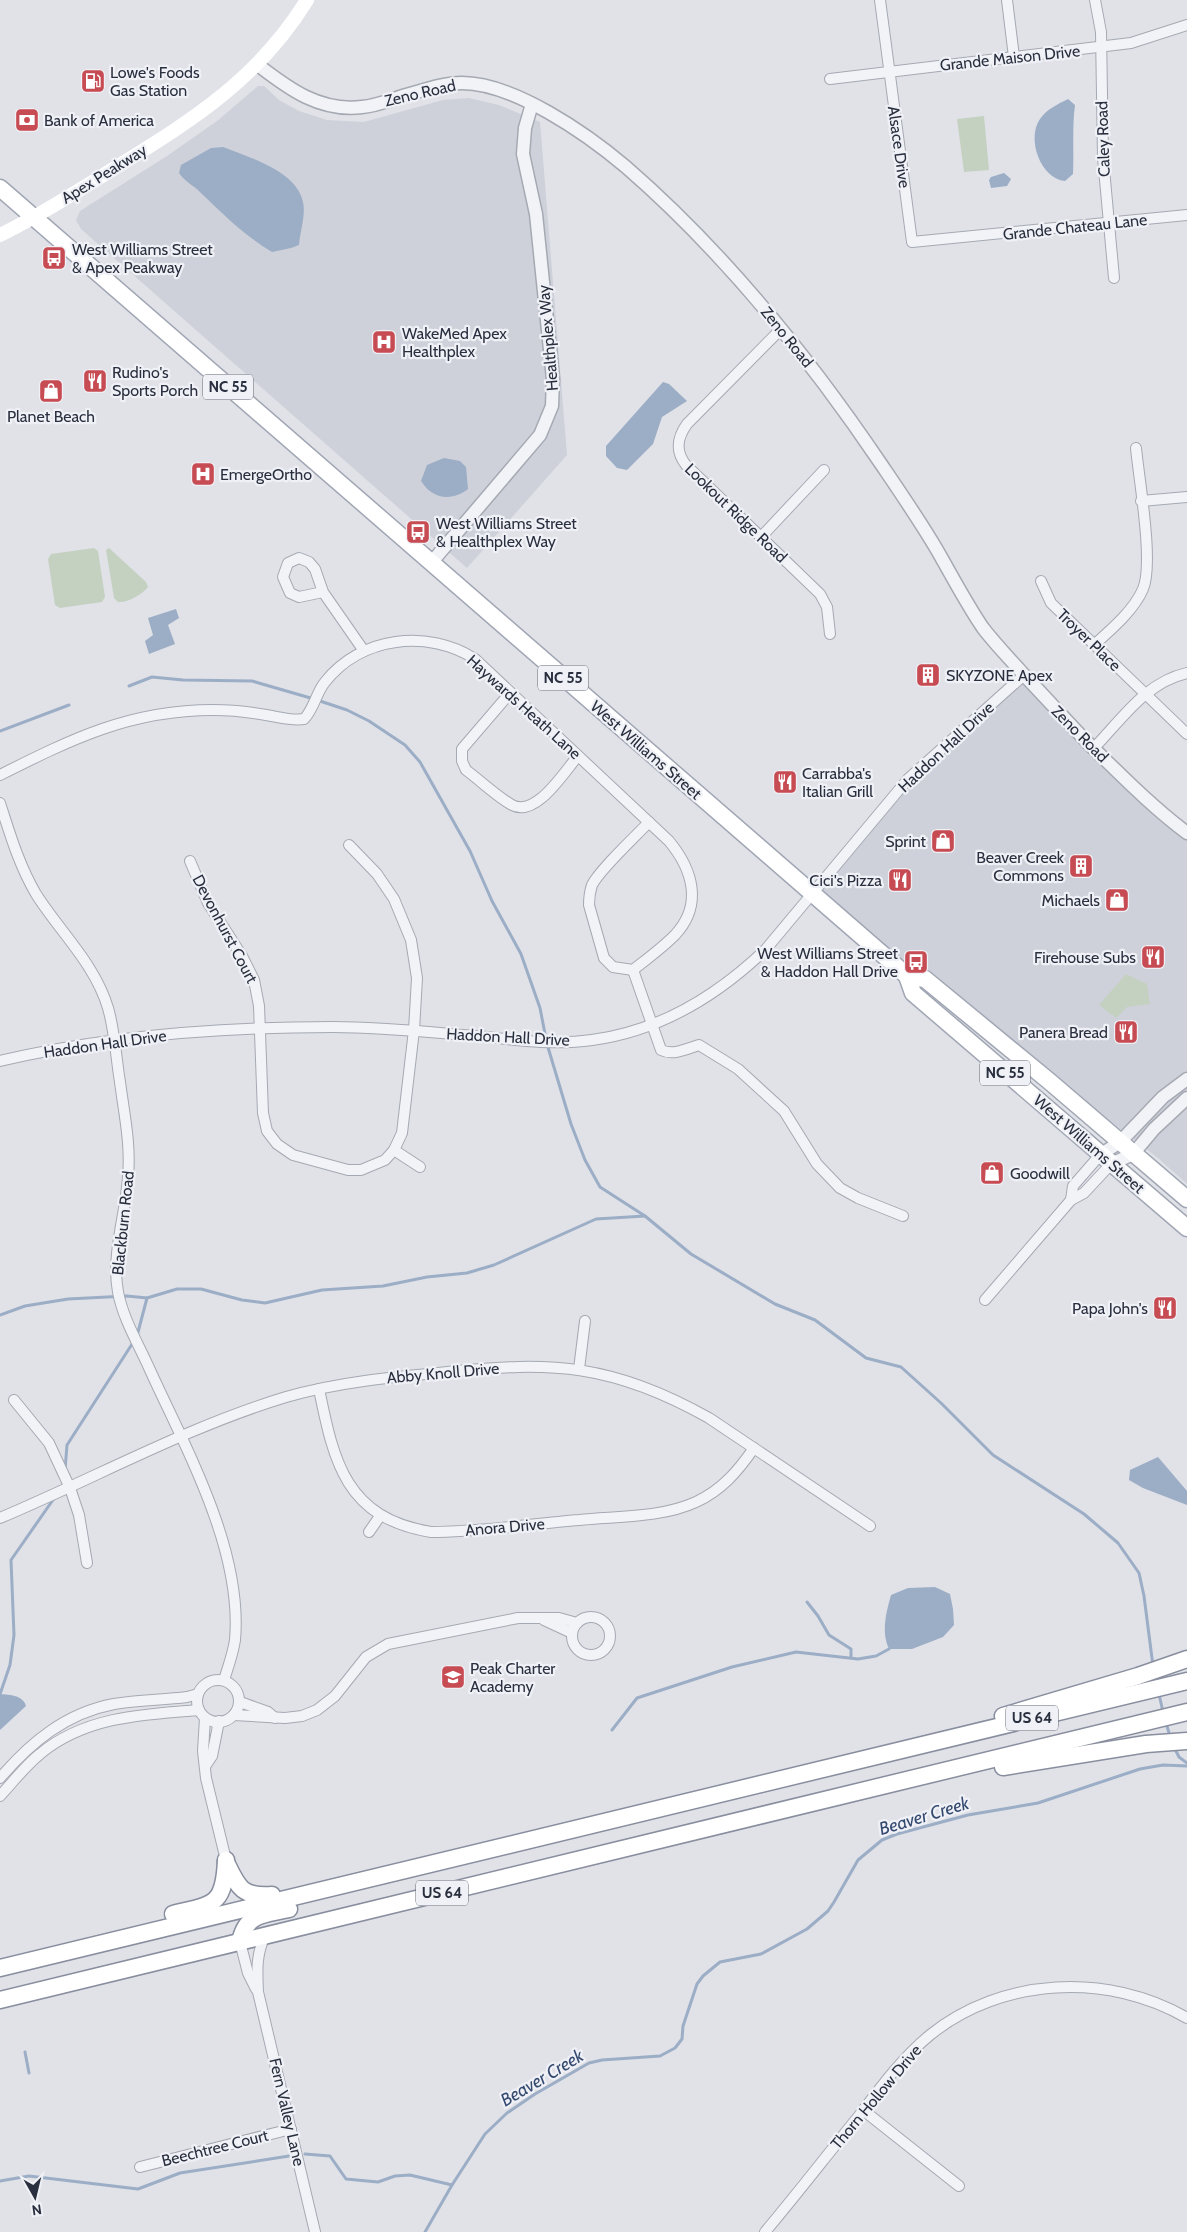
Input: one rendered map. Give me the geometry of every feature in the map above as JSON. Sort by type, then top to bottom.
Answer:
[{"type":"main road","name":"Apex Peakway","points":[[0,235],[34,217],[136,155],[210,107],[258,65],[307,0]]},
{"type":"main road","name":"West Williams Street","points":[[0,188],[907,976],[913,993],[1187,1228]]},
{"type":"main road","name":"West Williams Street","points":[[907,976],[925,979],[1187,1199]]},
{"type":"main road","points":[[878,1756],[1187,1659]]},
{"type":"main road","name":"US 64","points":[[0,1968],[1187,1681]]},
{"type":"main road","name":"US 64","points":[[0,2000],[1187,1712]]},
{"type":"main road","points":[[885,1786],[1146,1744],[1187,1741]]},
{"type":"main road","points":[[226,1860],[239,1887],[249,1894],[260,1896],[308,1893]]},
{"type":"main road","points":[[0,1960],[209,1904],[217,1899],[223,1890],[226,1860]]},
{"type":"main road","points":[[240,1942],[242,1930],[247,1922],[256,1918],[374,1887],[434,1864]]},
{"type":"street","name":"Alsace Drive","points":[[880,0],[912,242],[964,238]]},
{"type":"street","points":[[1007,0],[1014,57]]},
{"type":"street","name":"Caley Road","points":[[1095,0],[1101,48],[1103,158],[1114,278]]},
{"type":"street","name":"Grande Maison Drive","points":[[830,79],[1101,48],[1131,43],[1187,25]]},
{"type":"street","name":"Zeno Road","points":[[258,65],[297,94],[308,100],[332,106],[364,107],[431,88],[462,83],[490,86],[532,104],[592,140],[628,169],[696,232],[781,329],[880,462],[936,548],[984,628],[1053,708],[1158,809],[1187,833]]},
{"type":"street","name":"Healthplex Way","points":[[431,563],[532,447],[546,424],[552,406],[553,379],[536,214],[523,154],[525,128],[532,104]]},
{"type":"street","name":"Grande Chateau Lane","points":[[964,238],[1187,215]]},
{"type":"street","name":"Lookout Ridge Road","points":[[781,329],[687,424],[678,440],[680,455],[686,466],[820,594],[827,607],[830,634]]},
{"type":"street","points":[[1095,644],[1132,607],[1143,589],[1147,562],[1136,448]]},
{"type":"street","points":[[761,537],[824,470]]},
{"type":"street","points":[[1142,502],[1187,497]]},
{"type":"street","name":"Troyer Place","points":[[1041,581],[1051,603],[1187,734]]},
{"type":"street","points":[[323,592],[364,652]]},
{"type":"street","name":"Haywards Heath Lane","points":[[0,775],[83,734],[148,716],[180,711],[234,710],[304,719],[326,680],[339,667],[364,652],[402,641],[429,641],[444,644],[475,660],[669,841],[685,862],[691,882],[691,901],[685,920],[674,936],[633,970]]},
{"type":"street","points":[[1094,748],[1145,693],[1163,681],[1187,673]]},
{"type":"street","name":"Haddon Hall Drive","points":[[0,1061],[114,1040],[261,1027],[414,1030],[538,1042],[571,1042],[613,1036],[653,1024],[684,1011],[722,988],[766,949],[908,779],[1024,675]]},
{"type":"street","points":[[510,693],[462,749],[462,761],[466,770],[513,805],[524,808],[530,807],[540,800],[578,756]]},
{"type":"street","name":"Blackburn Road","points":[[0,802],[17,854],[30,882],[98,982],[108,1008],[114,1040],[129,1158],[127,1192],[117,1262],[118,1292],[130,1326],[199,1479],[220,1532],[229,1570],[235,1613],[235,1640],[232,1657],[224,1680]]},
{"type":"street","points":[[649,822],[592,885],[589,905],[604,958],[613,967],[633,970],[661,1050],[667,1053],[675,1052],[699,1044],[738,1069],[784,1111],[817,1164],[840,1188],[858,1198],[903,1216]]},
{"type":"street","points":[[349,844],[386,887],[401,912],[416,968],[417,999],[402,1133],[394,1150],[420,1166]]},
{"type":"street","name":"Devonhurst Court","points":[[190,861],[208,903],[250,970],[257,991],[261,1027],[263,1113],[267,1131],[277,1144],[294,1155],[348,1170],[361,1170],[372,1167],[385,1160],[394,1150]]},
{"type":"street","points":[[986,1300],[1071,1200],[1084,1194],[1105,1159],[1120,1142],[1163,1096],[1187,1079]]},
{"type":"street","points":[[1105,1159],[1134,1154],[1173,1110],[1187,1098]]},
{"type":"street","points":[[579,1369],[585,1321]]},
{"type":"street","name":"Abby Knoll Drive","points":[[0,1518],[180,1437],[246,1411],[319,1389],[376,1379],[495,1368],[540,1366],[579,1369],[609,1375],[658,1392],[709,1418],[870,1526]]},
{"type":"street","name":"Anora Drive","points":[[319,1389],[339,1465],[355,1493],[380,1516],[416,1530],[447,1532],[667,1511],[696,1502],[720,1488],[736,1473],[754,1448]]},
{"type":"street","points":[[14,1400],[49,1443],[70,1488],[79,1516],[87,1563]]},
{"type":"street","points":[[368,1532],[380,1516]]},
{"type":"street","points":[[536,1617],[572,1633]]},
{"type":"street","points":[[234,1715],[275,1718],[302,1716],[317,1710],[334,1696],[366,1657],[388,1644],[518,1618],[558,1618],[577,1623],[592,1617],[602,1621],[609,1629],[609,1644],[601,1653],[590,1656],[584,1655],[576,1648],[572,1633],[577,1623]]},
{"type":"street","points":[[0,1796],[40,1754],[58,1742],[95,1724],[118,1718],[202,1714],[213,1721],[228,1720],[234,1715],[240,1702],[236,1688],[224,1680],[211,1681],[201,1688],[196,1702],[202,1714],[206,1778],[226,1860]]},
{"type":"street","points":[[0,1778],[31,1744],[50,1730],[73,1717],[114,1704],[187,1697],[198,1694]]},
{"type":"street","points":[[240,1702],[268,1712],[275,1718]]},
{"type":"street","points":[[206,1765],[212,1756],[219,1721]]},
{"type":"street","points":[[50,1730],[58,1742]]},
{"type":"street","name":"Fern Valley Lane","points":[[266,1936],[259,1948],[257,1963],[258,1992],[315,2232]]},
{"type":"street","name":"Fern Valley Lane","points":[[240,1942],[248,1973],[258,1992]]},
{"type":"street","name":"Thorn Hollow Drive","points":[[765,2232],[902,2061],[931,2034],[983,2005],[1022,1991],[1055,1987],[1093,1988],[1142,1999],[1187,2018]]},
{"type":"street","points":[[863,2110],[959,2186]]},
{"type":"street","name":"Beechtree Court","points":[[140,2167],[290,2129]]},
{"type":"shaded area","name":"WakeMed Apex Healthplex","points":[[258,86],[264,86],[279,100],[299,111],[327,120],[364,122],[443,100],[469,98],[499,105],[540,122],[567,455],[467,568],[81,229],[76,220],[80,211],[167,156],[217,121]]},
{"type":"shaded area","name":"Beaver Creek Commons","points":[[1024,675],[1187,833],[1187,1184],[1159,1159],[817,892],[908,779]]},
{"type":"green space","points":[[984,116],[989,170],[964,172],[957,119]]},
{"type":"green space","points":[[94,548],[98,551],[105,597],[102,602],[60,608],[55,605],[48,559],[51,554]]},
{"type":"green space","points":[[109,548],[146,582],[148,587],[130,600],[118,602],[114,598],[106,550]]},
{"type":"green space","points":[[1126,974],[1147,984],[1150,1004],[1127,1007],[1116,1018],[1099,1005]]},
{"type":"water","points":[[1068,99],[1075,105],[1073,174],[1065,181],[1056,179],[1043,166],[1035,147],[1035,137],[1036,127],[1043,115]]},
{"type":"water","points":[[223,147],[270,167],[282,174],[299,191],[304,212],[299,245],[272,252],[235,225],[179,173],[181,165],[211,148]]},
{"type":"water","points":[[1004,173],[1011,179],[1007,186],[991,188],[989,180],[991,177]]},
{"type":"water","points":[[663,382],[669,384],[687,401],[662,417],[653,444],[627,470],[617,468],[606,456],[606,446]]},
{"type":"water","points":[[444,458],[460,461],[466,467],[468,489],[455,496],[437,495],[429,491],[421,481],[427,465]]},
{"type":"water","points":[[176,609],[179,618],[168,625],[175,644],[149,654],[145,641],[153,635],[148,618]]},
{"type":"water","points":[[1158,1457],[1187,1491],[1187,1505],[1143,1488],[1129,1480],[1130,1470]]},
{"type":"water","points":[[935,1587],[950,1594],[954,1625],[943,1637],[912,1649],[889,1649],[885,1629],[891,1595],[908,1588]]},
{"type":"water","points":[[0,1694],[19,1698],[26,1706],[0,1730]]},
{"type":"waterway","points":[[129,686],[152,677],[183,680],[252,681],[347,710],[369,721],[405,745],[420,762],[470,851],[492,901],[521,954],[540,1008],[547,1044],[571,1124],[585,1160],[600,1187],[645,1216],[691,1254],[775,1304],[815,1320],[866,1358],[901,1367],[941,1403],[993,1455],[1084,1514],[1118,1543],[1139,1573],[1144,1596],[1153,1666]]},
{"type":"waterway","points":[[0,731],[69,705]]},
{"type":"waterway","points":[[0,1315],[25,1306],[68,1299],[127,1296],[147,1298],[177,1289],[201,1289],[242,1300],[265,1303],[322,1290],[383,1286],[427,1277],[467,1273],[494,1265],[596,1219],[645,1216]]},
{"type":"waterway","points":[[137,1336],[147,1298]]},
{"type":"waterway","points":[[65,1470],[67,1445],[134,1341]]},
{"type":"waterway","points":[[0,1694],[10,1665],[14,1635],[11,1560],[55,1497]]},
{"type":"waterway","points":[[807,1602],[829,1635],[851,1649],[851,1657]]},
{"type":"waterway","points":[[612,1730],[637,1698],[732,1667],[796,1652],[858,1659],[876,1656],[889,1649]]},
{"type":"waterway","points":[[1159,1694],[1163,1712]]},
{"type":"waterway","points":[[1166,1723],[1170,1736]]},
{"type":"waterway","points":[[1174,1747],[1179,1757],[1187,1763]]},
{"type":"waterway","name":"Beaver Creek","points":[[425,2232],[452,2185],[485,2134],[507,2113],[535,2094],[589,2063],[602,2060],[660,2056],[675,2048],[682,2039],[683,2026],[697,1984],[703,1976],[720,1962],[761,1954],[807,1929],[828,1911],[858,1860],[882,1840],[897,1834],[968,1815],[1038,1803],[1140,1769],[1163,1765],[1187,1766]]},
{"type":"waterway","points":[[25,2052],[29,2073]]},
{"type":"waterway","points":[[305,2154],[330,2156],[346,2179],[378,2182],[395,2176],[410,2175],[452,2185]]},
{"type":"waterway","points":[[0,2181],[29,2176],[138,2189],[180,2173],[289,2156]]},
{"type":"place","name":"Lowe's Foods Gas Station","points":[[93,81]]},
{"type":"place","name":"Bank of America","points":[[27,120]]},
{"type":"place","name":"West Williams Street & Apex Peakway","points":[[54,258]]},
{"type":"place","name":"WakeMed Apex Healthplex","points":[[384,342]]},
{"type":"place","name":"Rudino's Sports Porch","points":[[95,381]]},
{"type":"place","name":"Planet Beach","points":[[51,391]]},
{"type":"place","name":"EmergeOrtho","points":[[203,474]]},
{"type":"place","name":"West Williams Street & Healthplex Way","points":[[418,532]]},
{"type":"place","name":"SKYZONE Apex","points":[[928,675]]},
{"type":"place","name":"Carrabba's Italian Grill","points":[[785,782]]},
{"type":"place","name":"Sprint","points":[[943,841]]},
{"type":"place","name":"Beaver Creek Commons","points":[[1081,866]]},
{"type":"place","name":"Cici's Pizza","points":[[900,880]]},
{"type":"place","name":"Michaels","points":[[1117,900]]},
{"type":"place","name":"Firehouse Subs","points":[[1153,957]]},
{"type":"place","name":"West Williams Street & Haddon Hall Drive","points":[[916,962]]},
{"type":"place","name":"Panera Bread","points":[[1126,1032]]},
{"type":"place","name":"Goodwill","points":[[992,1173]]},
{"type":"place","name":"Papa John's","points":[[1165,1308]]},
{"type":"place","name":"Peak Charter Academy","points":[[453,1677]]}]
